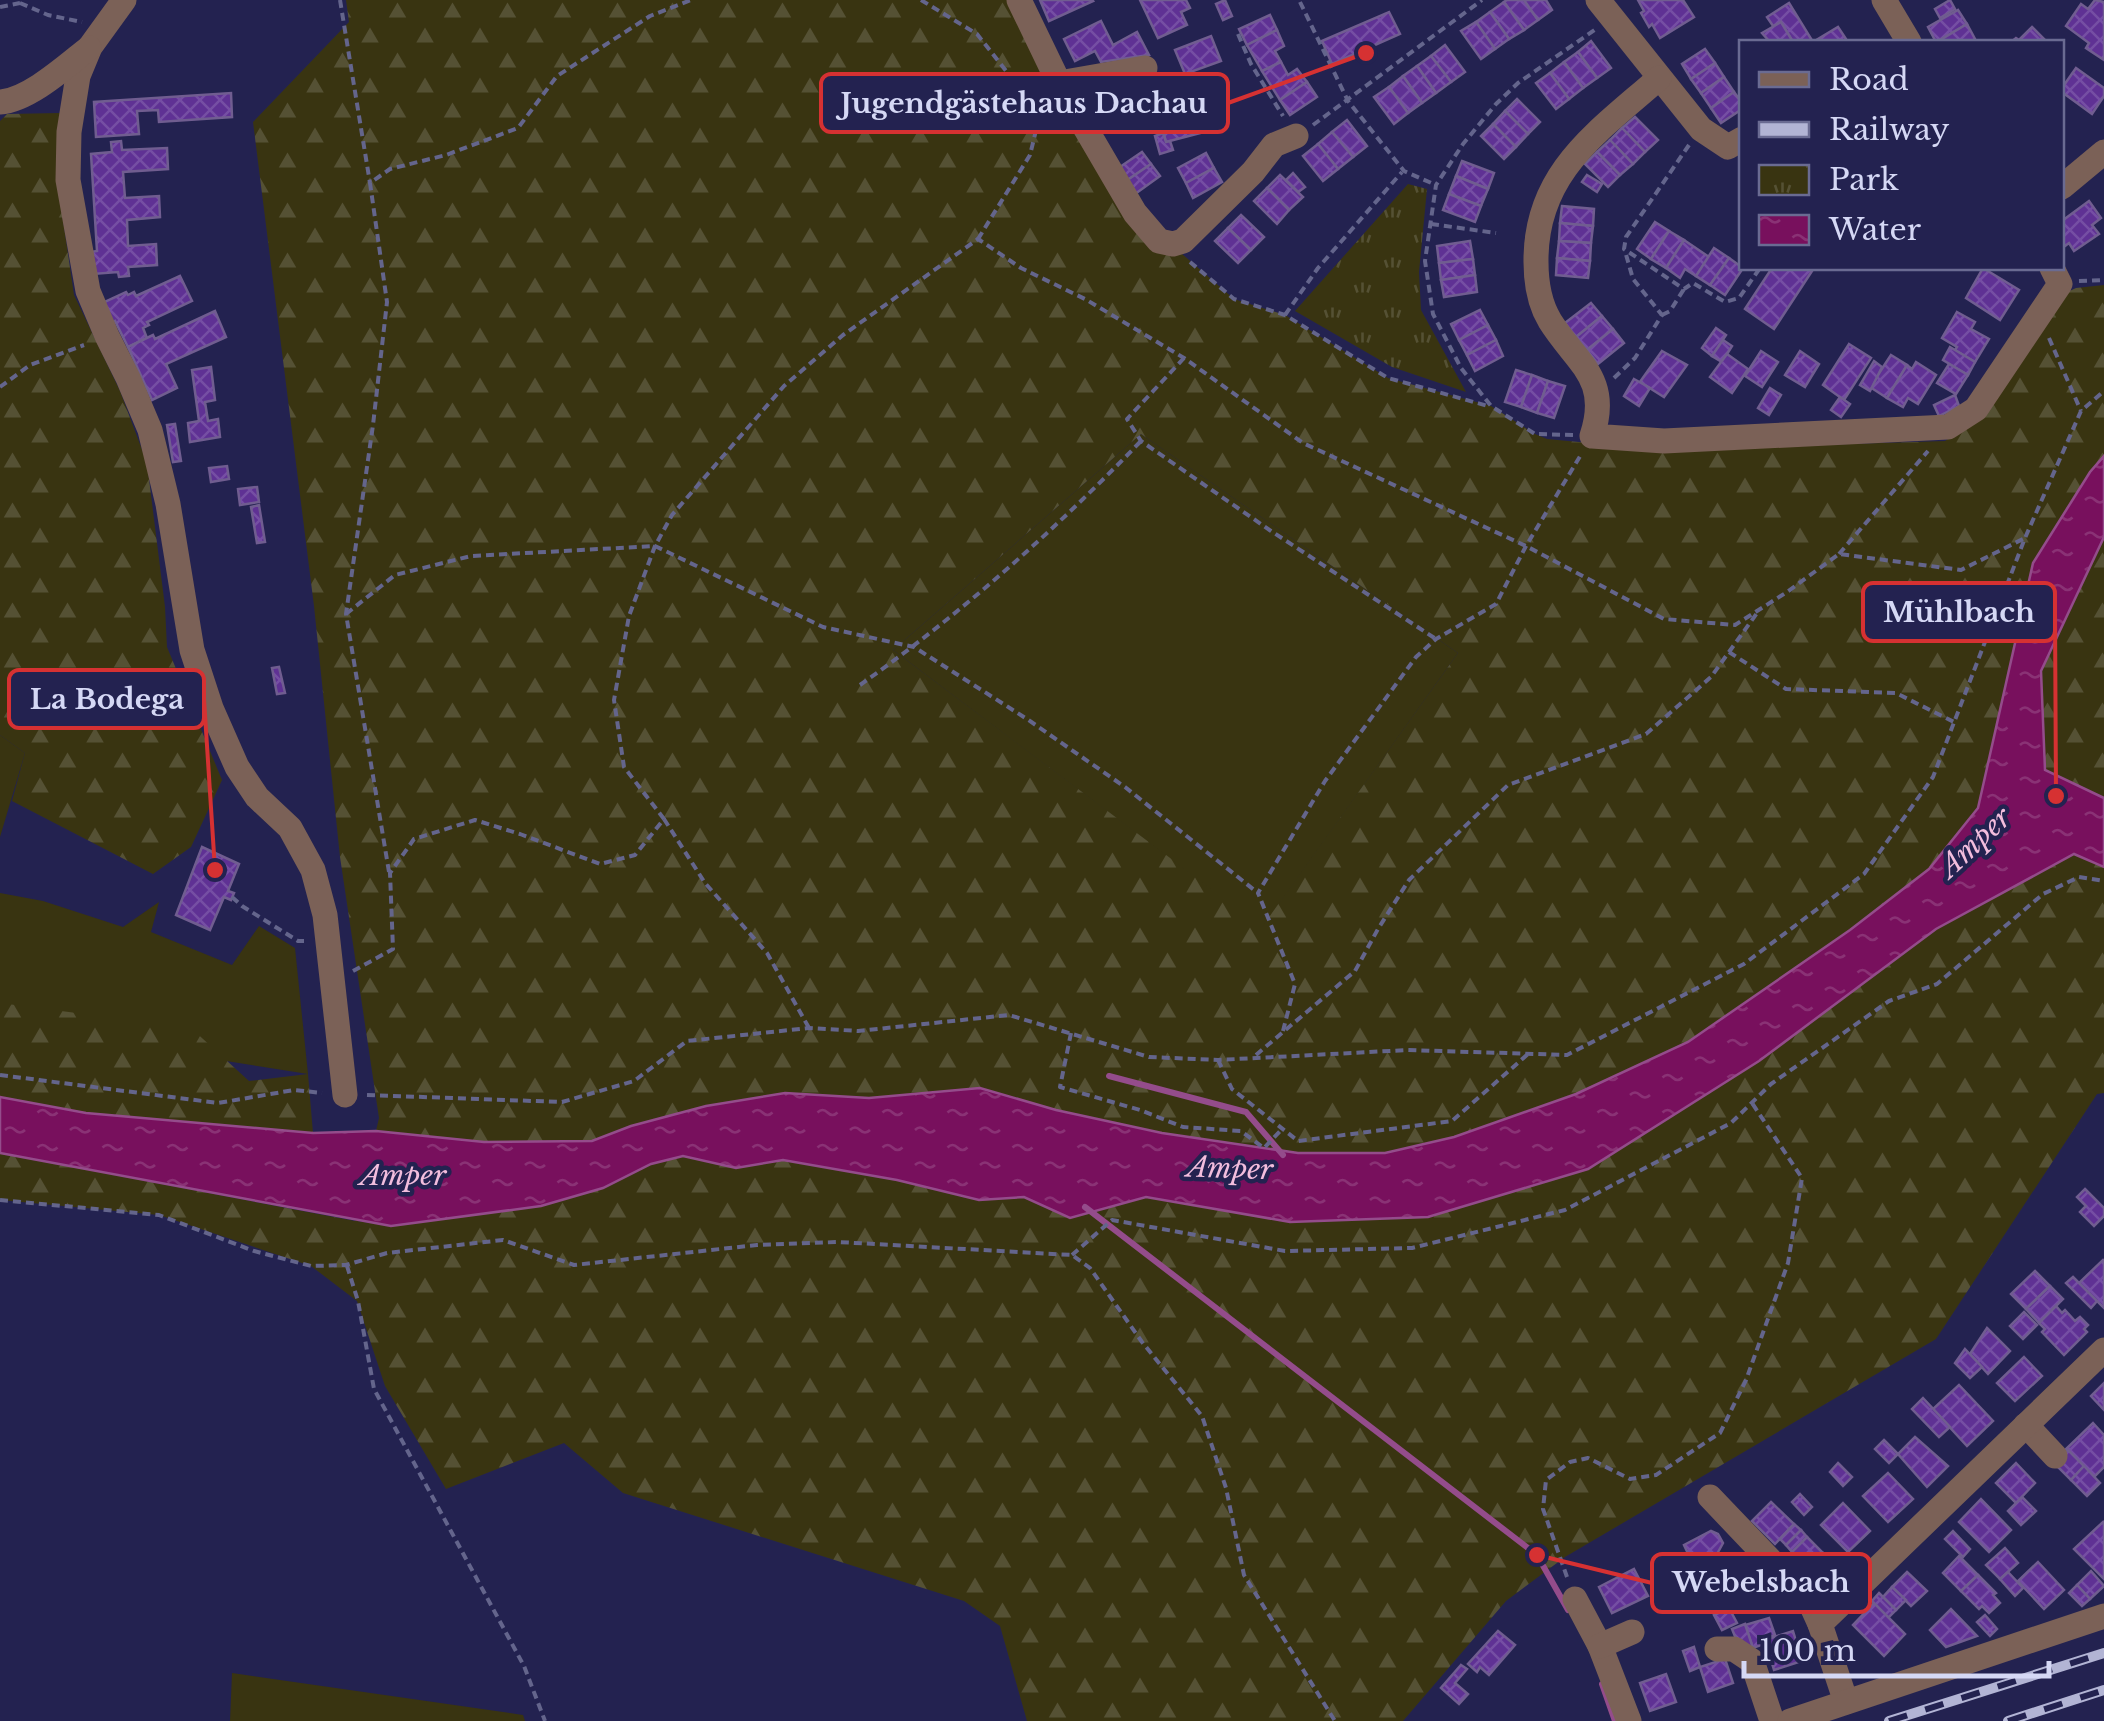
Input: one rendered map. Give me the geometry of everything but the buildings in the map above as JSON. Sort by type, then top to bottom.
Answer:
[{"type":"street","points":[[124,0],[97,37],[78,76],[69,132],[68,180],[88,291],[150,430],[168,504],[192,650],[211,708],[237,767],[258,797],[290,828],[314,870],[328,936],[345,1095]]},
{"type":"street","points":[[1019,0],[1058,83],[1135,213],[1159,240],[1173,244],[1183,241],[1274,146],[1296,136]]},
{"type":"street","points":[[1884,0],[1905,40]]},
{"type":"street","points":[[1605,9],[1700,129],[1735,143]]},
{"type":"street","points":[[0,102],[23,95],[97,37]]},
{"type":"street","points":[[1058,83],[1146,68]]},
{"type":"street","points":[[1659,78],[1589,139],[1571,160],[1549,193],[1536,237],[1540,299],[1548,318],[1583,362],[1596,386],[1598,418],[1592,436],[1664,441],[1948,427],[1976,408],[2038,318],[2056,276]]},
{"type":"street","points":[[2064,184],[2104,152]]},
{"type":"street","points":[[1820,1624],[2104,1350]]},
{"type":"street","points":[[2026,1425],[2055,1456]]},
{"type":"street","points":[[1710,1497],[1810,1602],[1846,1702]]},
{"type":"street","points":[[1575,1599],[1600,1646],[1628,1721]]},
{"type":"street","points":[[1790,1721],[2104,1616]]},
{"type":"street","points":[[1600,1646],[1632,1632]]},
{"type":"street","points":[[1717,1649],[1734,1649],[1752,1662],[1772,1721]]},
{"type":"path","points":[[333,981],[393,950],[390,874],[346,614],[387,302],[340,0]]},
{"type":"path","points":[[370,182],[390,169],[446,155],[518,128],[557,76],[650,16],[690,0]]},
{"type":"path","points":[[921,0],[976,34],[1040,114]]},
{"type":"path","points":[[1238,34],[1251,64],[1296,136],[1482,0]]},
{"type":"path","points":[[0,7],[20,1],[97,37]]},
{"type":"path","points":[[1300,2],[1348,101],[1404,171],[1436,185]]},
{"type":"path","points":[[1491,406],[1461,368],[1433,314],[1425,261],[1436,185],[1496,104],[1605,9]]},
{"type":"path","points":[[809,1028],[767,952],[704,883],[664,819],[624,768],[614,700],[629,616],[655,546],[672,516],[784,386],[843,335],[978,238],[1030,155],[1040,114],[1058,83]]},
{"type":"path","points":[[1662,316],[1632,278],[1624,249],[1626,237],[1700,129]]},
{"type":"path","points":[[1285,315],[1318,268],[1404,171]]},
{"type":"path","points":[[1430,224],[1496,232]]},
{"type":"path","points":[[978,238],[1022,268],[1085,299],[1184,358],[1302,444],[1526,546],[1664,618],[1735,625],[1788,592],[1839,554],[1948,427]]},
{"type":"path","points":[[1173,244],[1234,299],[1285,315],[1388,378],[1491,406],[1534,434],[1592,436],[1496,604],[1436,640],[1416,657],[1325,781],[1258,894]]},
{"type":"path","points":[[1624,249],[1684,289]]},
{"type":"path","points":[[1596,386],[1616,376],[1634,358],[1684,289],[1693,284],[1725,302],[1739,298],[1759,270]]},
{"type":"path","points":[[2038,318],[2081,411]]},
{"type":"path","points":[[0,387],[30,365],[106,336]]},
{"type":"path","points":[[1184,358],[1127,418],[1141,441],[1436,640]]},
{"type":"path","points":[[0,1075],[218,1103],[294,1090],[562,1102],[634,1081],[687,1042],[809,1028],[858,1031],[1009,1015],[1149,1057],[1218,1060],[1408,1050],[1567,1055],[1744,964],[1864,874],[1933,776],[2025,538],[2081,411],[2104,391]]},
{"type":"path","points":[[860,685],[914,647],[1080,503],[1141,441]]},
{"type":"path","points":[[1839,554],[1961,570],[2025,538]]},
{"type":"path","points":[[346,614],[395,575],[471,556],[655,546],[823,627],[914,647],[1125,787],[1258,894],[1296,984],[1283,1031]]},
{"type":"path","points":[[1253,1058],[1355,972],[1409,880],[1508,784],[1646,734],[1711,676],[1760,610]]},
{"type":"path","points":[[1729,652],[1786,689],[1896,693],[1954,722]]},
{"type":"path","points":[[390,874],[414,839],[474,820],[600,864],[635,854],[664,819]]},
{"type":"path","points":[[1072,1255],[1112,1220],[1285,1251],[1412,1248],[1565,1210],[1731,1123],[1771,1084],[1889,1001],[1937,984],[2043,894],[2079,877],[2104,881]]},
{"type":"path","points":[[232,896],[298,941],[328,936]]},
{"type":"path","points":[[1071,1033],[1060,1086],[1183,1127],[1241,1131],[1264,1148],[1282,1129]]},
{"type":"path","points":[[1218,1060],[1232,1089],[1298,1141],[1452,1121],[1528,1054]]},
{"type":"path","points":[[1575,1599],[1543,1509],[1546,1480],[1570,1462],[1588,1458],[1630,1479],[1656,1474],[1720,1434],[1746,1380],[1774,1305],[1788,1263],[1802,1178],[1752,1103]]},
{"type":"path","points":[[0,1200],[159,1215],[254,1251],[311,1266],[346,1265],[388,1253],[503,1240],[574,1264],[757,1245],[838,1242],[1072,1255],[1090,1268],[1142,1342],[1202,1416],[1226,1488],[1244,1574],[1335,1721]]},
{"type":"path","points":[[346,1265],[358,1300],[374,1389],[524,1666],[545,1721]]},
{"type":"green space","points":[[346,0],[1019,0],[1135,213],[1234,299],[1285,315],[1388,378],[1491,406],[1547,439],[1664,450],[1945,441],[1981,417],[2063,294],[2076,288],[2104,285],[2104,456],[2033,563],[1978,808],[1929,869],[1850,930],[1688,1042],[1576,1094],[1454,1137],[1385,1153],[1298,1153],[1162,1133],[1056,1110],[980,1088],[869,1098],[785,1093],[706,1106],[592,1141],[484,1142],[377,1131],[357,1221],[391,1226],[541,1206],[603,1188],[651,1164],[683,1156],[736,1168],[783,1160],[897,1180],[979,1200],[1024,1197],[1070,1218],[1146,1197],[1290,1222],[1759,1061],[1937,929],[2074,853],[2104,867],[2104,1093],[2097,1094],[1936,1339],[1565,1557],[1506,1601],[1403,1721],[1027,1721],[1000,1626],[964,1601],[623,1493],[564,1443],[446,1489],[385,1386],[357,1301],[311,1266],[159,1215],[0,1200],[0,1153],[355,1221],[379,1118],[340,857],[314,606],[253,122],[349,22]],"holes":[[[1141,434],[1458,653],[1262,927],[893,650]]]},
{"type":"green space","points":[[60,113],[58,186],[74,295],[120,391],[147,463],[167,647],[222,780],[191,847],[153,874],[12,801],[25,753],[0,735],[0,121],[7,114]]},
{"type":"green space","points":[[1408,184],[1427,189],[1419,272],[1421,310],[1466,392],[1392,367],[1295,311]]},
{"type":"green space","points":[[1141,434],[1458,653],[1262,928],[893,650]]},
{"type":"green space","points":[[2104,537],[2104,798],[2045,770],[2041,671]]},
{"type":"green space","points":[[0,735],[25,753],[0,837]]},
{"type":"green space","points":[[0,893],[43,901],[123,927],[159,902],[151,932],[232,965],[259,926],[295,948],[308,1074],[0,1025]]},
{"type":"green space","points":[[0,1003],[191,1028],[249,1081],[308,1074],[313,1133],[86,1113],[0,1097]]},
{"type":"green space","points":[[232,1673],[523,1715],[525,1721],[230,1721]]},
{"type":"water","name":"Amper","points":[[2104,456],[2104,537],[2041,671],[2045,770],[2104,798],[2104,867],[2074,854],[1936,929],[1759,1061],[1588,1169],[1428,1217],[1290,1222],[1146,1197],[1070,1218],[1024,1197],[979,1200],[897,1180],[783,1160],[736,1168],[683,1156],[651,1164],[603,1188],[541,1206],[391,1226],[0,1153],[0,1097],[86,1113],[313,1133],[376,1131],[484,1142],[592,1141],[706,1106],[785,1093],[869,1098],[980,1088],[1056,1110],[1162,1133],[1298,1153],[1385,1153],[1454,1137],[1576,1094],[1688,1042],[1850,930],[1929,869],[1978,808],[2033,563]]},
{"type":"waterway","name":"Amper","points":[[1109,1076],[1246,1112],[1283,1155]]},
{"type":"waterway","points":[[1085,1207],[1537,1555],[1568,1610]]},
{"type":"waterway","points":[[1602,1684],[1615,1721]]},
{"type":"railway","points":[[1889,1721],[2104,1653]]},
{"type":"railway","points":[[2008,1721],[2104,1690]]},
{"type":"place","name":"Jugendgästehaus Dachau","points":[[1366,53]]},
{"type":"place","name":"Mühlbach","points":[[2056,796]]},
{"type":"place","name":"La Bodega","points":[[215,870]]},
{"type":"place","name":"Webelsbach","points":[[1537,1555]]}]
